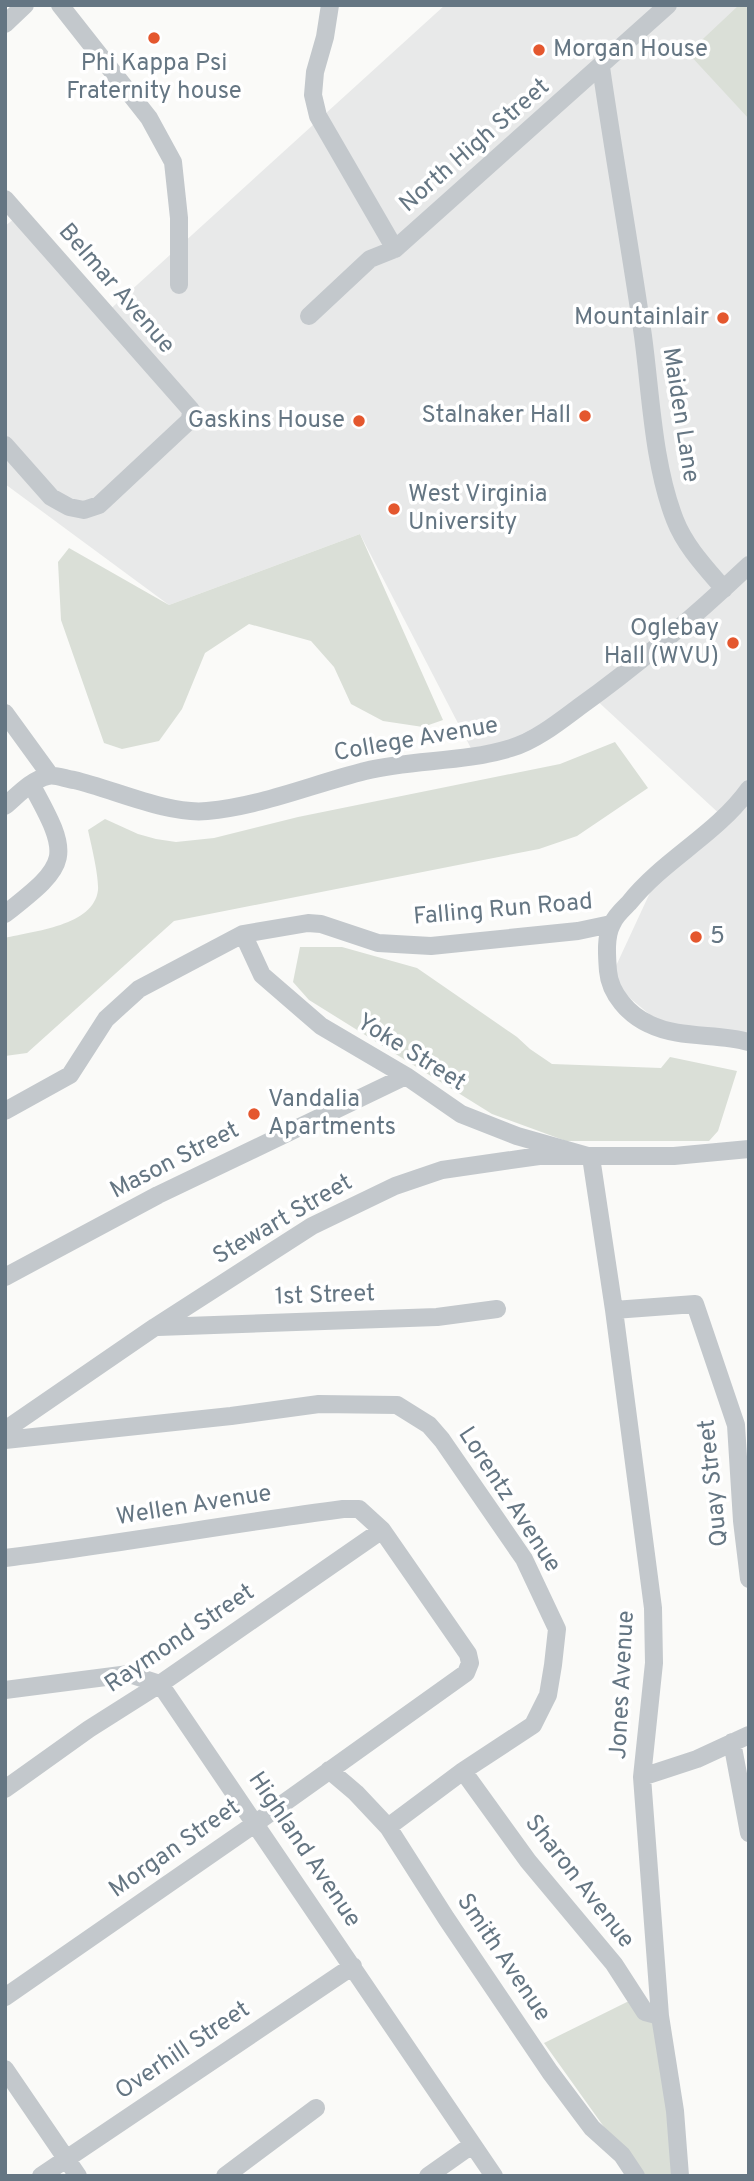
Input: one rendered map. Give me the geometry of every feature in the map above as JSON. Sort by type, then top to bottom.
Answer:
[{"type":"street","points":[[5,24],[25,5]]},
{"type":"street","points":[[61,5],[149,118],[173,162],[179,218],[179,285]]},
{"type":"street","points":[[330,5],[325,37],[315,72],[313,95],[318,116],[395,249]]},
{"type":"street","name":"North High Street","points":[[309,316],[370,260],[395,249],[668,5]]},
{"type":"street","name":"Maiden Lane","points":[[601,67],[634,270],[663,484],[676,522],[697,557],[724,589]]},
{"type":"street","name":"Belmar Avenue","points":[[5,199],[191,410],[190,420],[152,458],[99,505],[84,510],[69,507],[51,497],[5,445]]},
{"type":"street","name":"College Avenue","points":[[50,775],[180,810],[206,811],[295,793],[370,769],[476,758],[515,747],[557,723],[616,681],[749,565]]},
{"type":"street","points":[[5,713],[50,775],[31,784],[5,806]]},
{"type":"street","points":[[5,914],[42,885],[54,871],[58,861],[59,846],[54,830],[31,784]]},
{"type":"street","points":[[749,789],[724,818],[634,896],[611,924],[607,948],[609,981],[624,1007],[648,1024],[671,1031],[749,1042]]},
{"type":"street","name":"Falling Run Road","points":[[5,1111],[70,1075],[106,1019],[139,989],[243,934],[308,923],[321,924],[378,943],[431,946],[578,931],[611,924]]},
{"type":"street","name":"Yoke Street","points":[[243,934],[262,975],[321,1026],[406,1076],[461,1114],[517,1136],[591,1157]]},
{"type":"street","name":"Mason Street","points":[[5,1277],[158,1195],[406,1076]]},
{"type":"street","name":"Stewart Street","points":[[5,1430],[155,1327],[312,1226],[395,1186],[442,1170],[489,1161],[540,1156],[687,1156],[749,1149]]},
{"type":"street","name":"Jones Avenue","points":[[591,1157],[653,1608],[654,1663],[642,1777],[660,2016],[675,2111],[680,2176]]},
{"type":"street","name":"Quay Street","points":[[614,1310],[695,1304],[736,1425],[749,1579]]},
{"type":"street","name":"1st Street","points":[[155,1327],[437,1317],[497,1309]]},
{"type":"street","name":"Lorentz Avenue","points":[[5,1440],[319,1404],[397,1405],[429,1425],[524,1559],[557,1629],[548,1695],[533,1725],[463,1771],[388,1827]]},
{"type":"street","name":"Wellen Avenue","points":[[5,1558],[231,1524],[343,1509],[359,1510],[382,1530],[468,1654],[470,1663]]},
{"type":"street","name":"Raymond Street","points":[[5,1789],[382,1530]]},
{"type":"street","name":"Morgan Street","points":[[5,1997],[466,1673],[470,1663]]},
{"type":"street","points":[[5,1690],[129,1674],[160,1684]]},
{"type":"street","name":"Highland Avenue","points":[[160,1684],[494,2176]]},
{"type":"street","points":[[642,1777],[697,1759],[749,1735]]},
{"type":"street","points":[[732,1742],[749,1833]]},
{"type":"street","name":"Smith Avenue","points":[[328,1770],[356,1793],[388,1827],[550,2072],[592,2128],[622,2155],[636,2176]]},
{"type":"street","name":"Sharon Avenue","points":[[463,1771],[528,1861],[614,1964],[645,2012],[660,2016]]},
{"type":"street","name":"Overhill Street","points":[[41,2176],[353,1966]]},
{"type":"street","points":[[5,2069],[78,2176]]},
{"type":"street","points":[[225,2176],[316,2108]]},
{"type":"street","points":[[428,2176],[472,2145]]},
{"type":"shaded area","name":"West Virginia University","points":[[445,5],[749,5],[749,1042],[671,1032],[609,981],[660,871],[724,818],[593,697],[476,758],[360,534],[169,605],[5,484],[5,226],[19,215],[105,314]]},
{"type":"shaded area","points":[[739,5],[749,5],[749,119],[688,53]]},
{"type":"shaded area","points":[[360,534],[443,720],[423,727],[383,721],[351,704],[334,667],[311,641],[249,624],[205,653],[182,709],[159,741],[122,749],[104,743],[61,620],[58,562],[69,548],[169,605]]},
{"type":"shaded area","points":[[615,742],[648,788],[577,836],[539,849],[174,921],[27,1053],[5,1056],[5,938],[60,925],[86,912],[94,902],[98,890],[88,830],[105,819],[156,839],[176,842],[214,838],[298,817],[560,764]]},
{"type":"shaded area","points":[[300,947],[342,947],[417,968],[552,1064],[661,1068],[670,1057],[737,1071],[718,1131],[709,1141],[566,1141],[492,1114],[309,1000],[293,982]]},
{"type":"shaded area","points":[[629,2001],[655,2020],[667,2094],[673,2176],[639,2176],[544,2043]]},
{"type":"place","name":"Phi Kappa Psi Fraternity house","points":[[154,38]]},
{"type":"place","name":"Morgan House","points":[[539,50]]},
{"type":"place","name":"Mountainlair","points":[[723,318]]},
{"type":"place","name":"Stalnaker Hall","points":[[585,416]]},
{"type":"place","name":"Gaskins House","points":[[359,421]]},
{"type":"place","name":"West Virginia University","points":[[394,509]]},
{"type":"place","name":"Oglebay Hall (WVU)","points":[[733,643]]},
{"type":"place","name":"5","points":[[696,937]]},
{"type":"place","name":"Vandalia Apartments","points":[[254,1114]]}]
